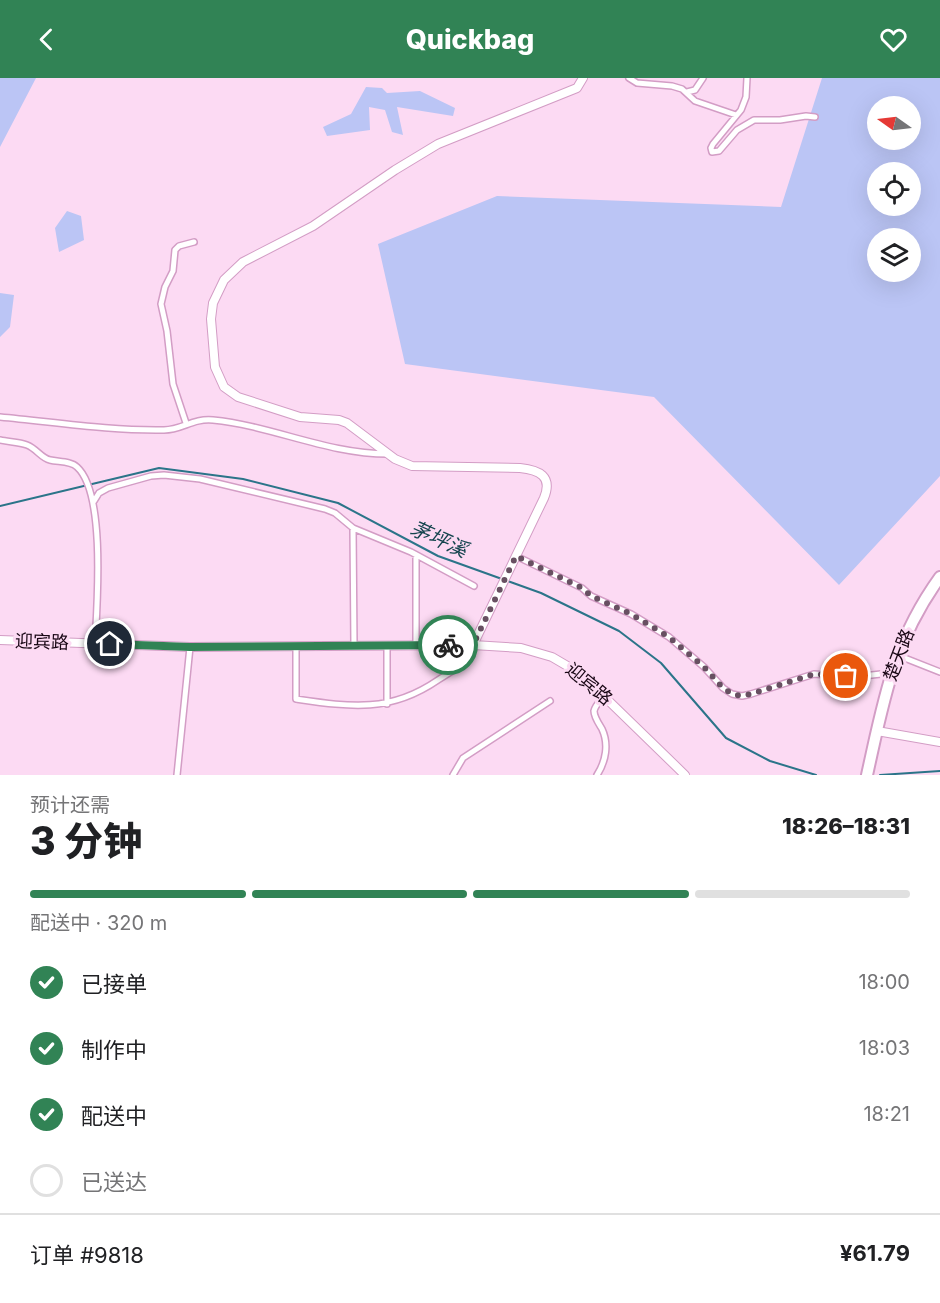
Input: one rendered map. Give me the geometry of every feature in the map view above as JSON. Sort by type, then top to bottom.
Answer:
[{"type":"highway","name":"楚天路","points":[[867,775],[890,673],[914,617],[940,577]]},
{"type":"street","points":[[296,646],[296,699],[352,706],[387,704],[427,687],[464,663],[548,489],[548,483],[544,477],[531,470],[520,468],[403,464],[347,423],[339,420],[300,417],[238,397],[227,391],[218,378],[214,361],[211,320],[216,295],[224,280],[236,267],[313,226],[416,156],[461,134],[577,88],[583,78]]},
{"type":"street","points":[[628,78],[638,83],[672,86],[687,92],[695,101],[736,115]]},
{"type":"street","points":[[687,92],[695,90],[703,78]]},
{"type":"street","points":[[747,78],[744,104],[713,144],[712,152],[718,152],[736,130],[754,120],[815,117]]},
{"type":"street","points":[[186,423],[173,384],[167,331],[161,303],[165,286],[173,271],[175,250],[179,246],[194,242]]},
{"type":"street","points":[[0,417],[113,428],[163,430],[203,419],[218,420],[273,430],[316,445],[388,454]]},
{"type":"street","points":[[0,440],[28,446],[42,457],[74,464],[80,470],[90,491],[94,501],[98,575],[95,644]]},
{"type":"street","points":[[94,501],[99,493],[108,488],[151,476],[200,479],[325,509],[335,513],[353,528],[416,555],[474,586]]},
{"type":"street","points":[[353,528],[354,646]]},
{"type":"street","points":[[416,555],[416,645]]},
{"type":"street","points":[[516,556],[582,588],[591,596],[631,614],[669,637],[732,694],[742,696],[751,694],[814,674],[854,677],[890,673]]},
{"type":"street","name":"迎宾路","points":[[0,640],[190,647],[473,645],[520,648],[552,657],[581,674],[685,775]]},
{"type":"street","points":[[387,646],[387,704]]},
{"type":"street","points":[[177,775],[190,647]]},
{"type":"street","points":[[897,655],[940,672]]},
{"type":"street","points":[[597,775],[606,755],[606,742],[594,715],[604,695]]},
{"type":"street","points":[[453,775],[463,758],[550,701]]},
{"type":"street","points":[[877,731],[940,742]]},
{"type":"shaded area","points":[[0,78],[36,78],[0,147]]},
{"type":"shaded area","points":[[822,78],[940,78],[940,476],[839,585],[654,397],[405,364],[378,244],[497,196],[781,207]]},
{"type":"shaded area","points":[[366,87],[382,88],[387,93],[420,91],[455,108],[453,116],[397,107],[403,135],[392,132],[385,110],[369,107],[370,130],[327,136],[323,127],[351,114]]},
{"type":"shaded area","points":[[67,211],[81,216],[84,240],[59,252],[55,228]]},
{"type":"shaded area","points":[[0,293],[14,295],[10,327],[0,337]]},
{"type":"waterway","name":"茅坪溪","points":[[0,506],[159,468],[243,479],[338,503],[438,556],[541,593],[619,631],[661,663],[726,738],[770,761],[816,775]]},
{"type":"waterway","name":"茅坪溪","points":[[880,775],[940,771]]},
{"type":"way so far","points":[[448,645],[473,645],[516,556],[582,588],[591,596],[631,614],[669,637],[732,694],[742,696],[751,694],[814,674],[846,676]]},
{"type":"route","points":[[110,644],[190,647],[448,645]]}]
